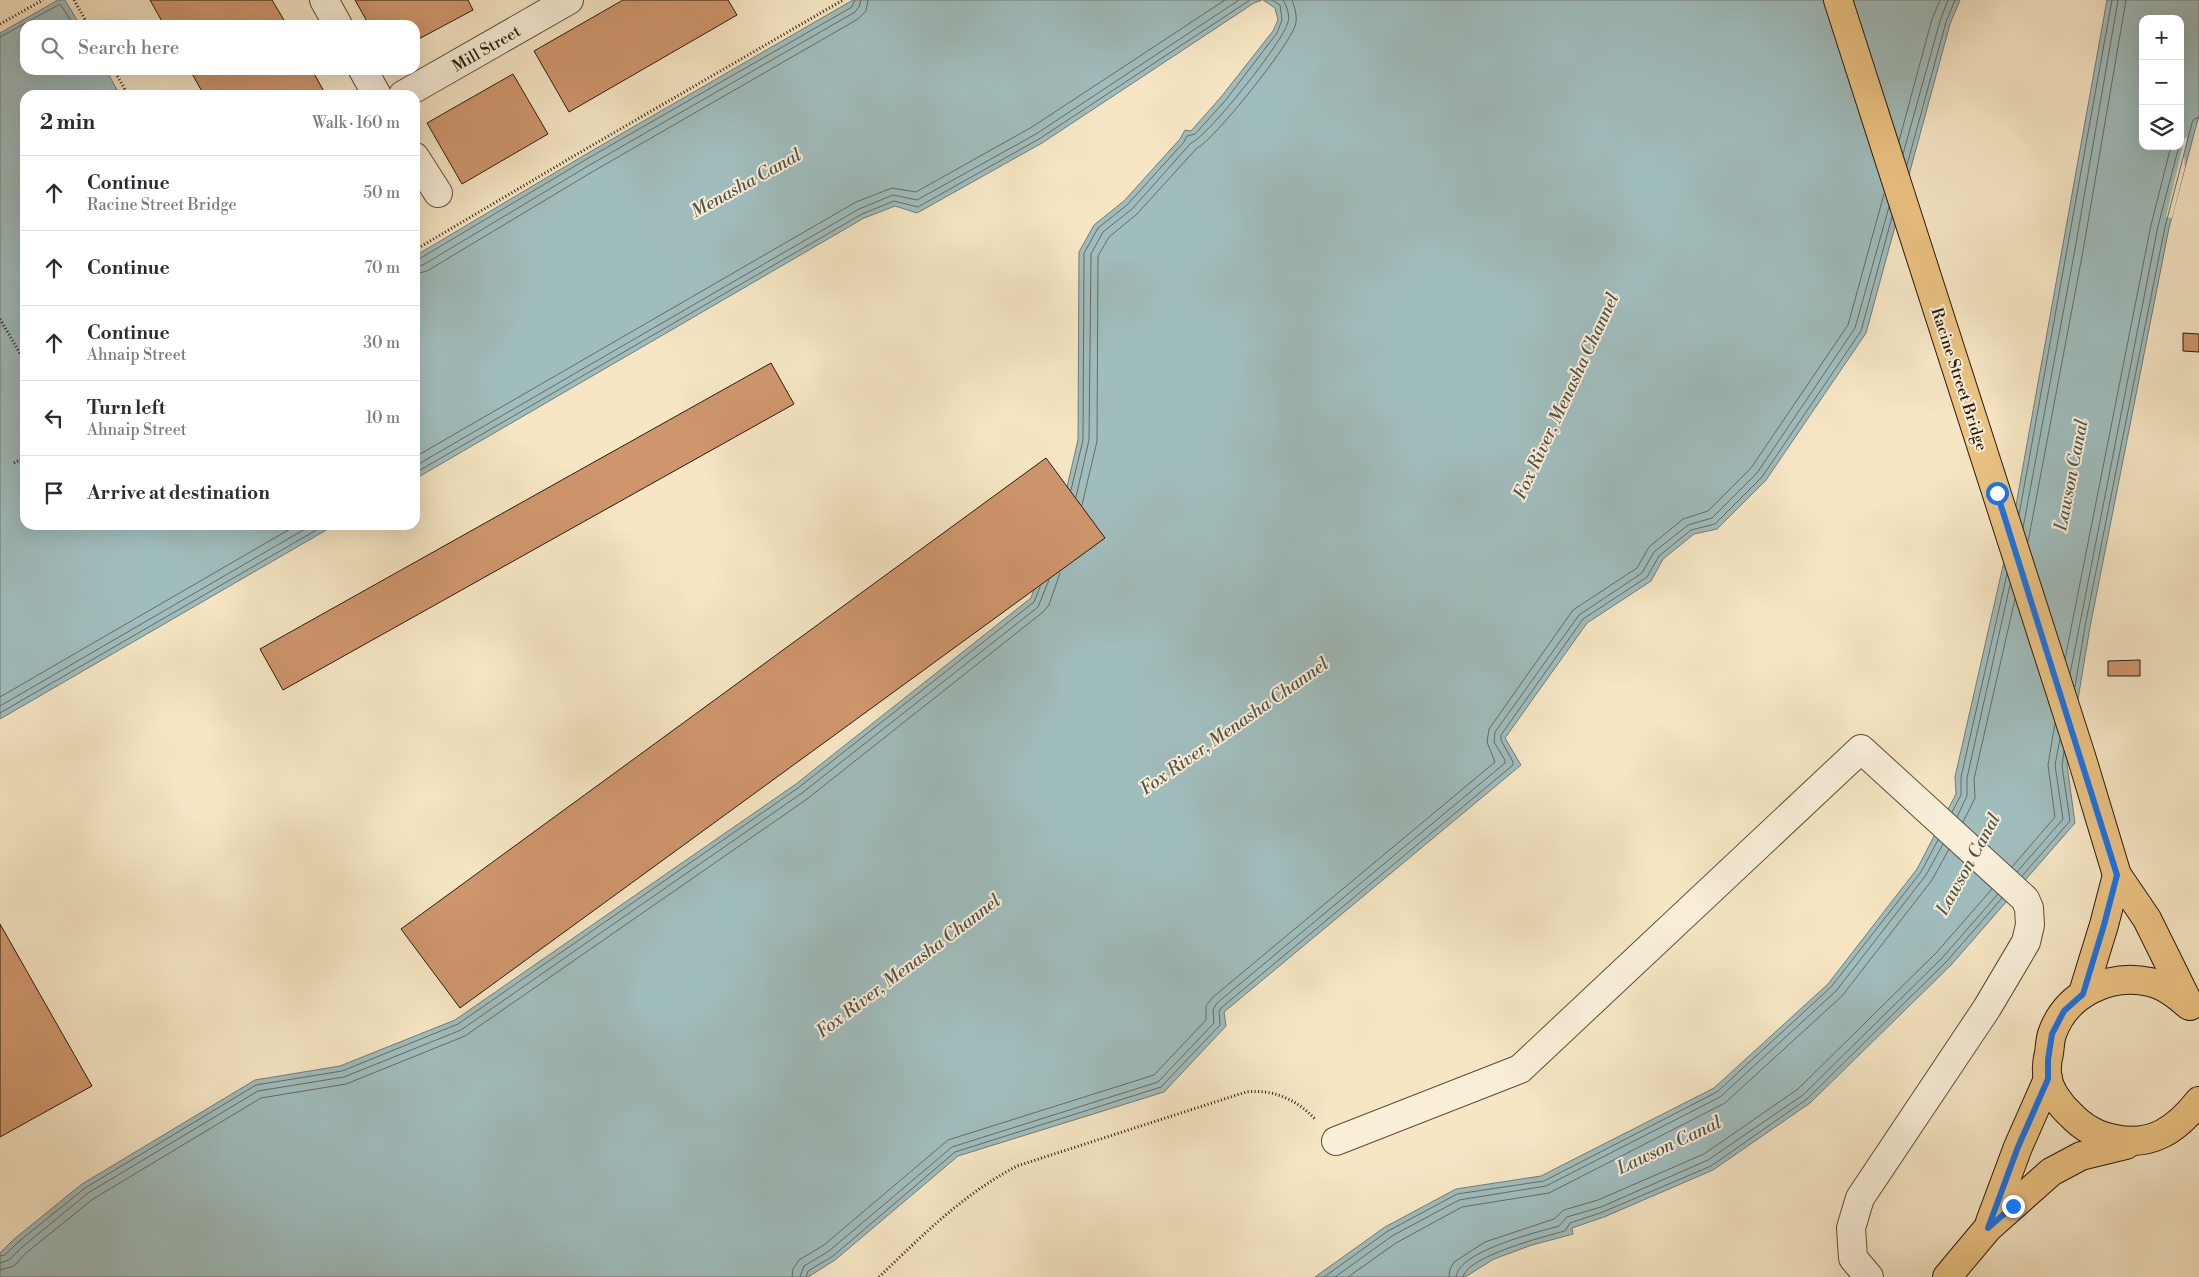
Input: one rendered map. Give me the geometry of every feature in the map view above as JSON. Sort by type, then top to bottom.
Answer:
[{"type":"main road","name":"Racine Street Bridge","points":[[1838,0],[2082,759],[2117,875]]},
{"type":"main road","points":[[2083,994],[2117,875]]},
{"type":"main road","points":[[2117,875],[2147,919],[2194,1013]]},
{"type":"main road","points":[[1988,1228],[2018,1147],[2048,1079],[2048,1060],[2052,1034],[2064,1011],[2083,994],[2106,982],[2129,979],[2151,982],[2172,992],[2194,1013]]},
{"type":"main road","points":[[2048,1079],[2062,1107],[2080,1124],[2101,1136],[2124,1141],[2148,1139]]},
{"type":"main road","points":[[1947,1277],[1988,1228],[2051,1172],[2081,1156],[2148,1139],[2168,1131],[2194,1112]]},
{"type":"street","points":[[324,0],[335,20]]},
{"type":"street","name":"Mill Street","points":[[412,90],[569,0]]},
{"type":"street","points":[[366,75],[374,90]]},
{"type":"street","points":[[420,165],[438,192]]},
{"type":"street","points":[[1336,1141],[1520,1069],[1581,1014],[1861,749],[2025,899],[2029,908],[2030,925],[2026,942],[1986,1008],[1860,1198],[1851,1228],[1853,1258],[1869,1277]]},
{"type":"path","points":[[0,24],[43,0]]},
{"type":"path","points":[[74,0],[85,20]]},
{"type":"path","points":[[420,247],[578,153],[843,0]]},
{"type":"path","points":[[117,75],[125,90]]},
{"type":"path","points":[[0,319],[20,353]]},
{"type":"path","points":[[14,463],[20,460]]},
{"type":"path","points":[[879,1277],[963,1199],[1017,1166],[1246,1092],[1261,1090],[1280,1095],[1302,1106],[1336,1141]]},
{"type":"water","points":[[58,0],[65,0],[77,20],[23,20]]},
{"type":"water","name":"Menasha Canal","points":[[853,0],[1262,0],[1254,3],[1042,143],[917,213],[895,206],[864,218],[420,476],[420,253],[583,156]]},
{"type":"water","name":"Fox River, Menasha Channel","points":[[1263,0],[1960,0],[1950,24],[1866,333],[1766,480],[1717,529],[1694,534],[1663,559],[1651,581],[1587,623],[1505,738],[1521,765],[1224,1012],[1226,1026],[1164,1092],[958,1156],[835,1260],[808,1277],[0,1277],[0,1253],[13,1240],[82,1184],[255,1080],[340,1066],[455,1020],[796,784],[1031,598],[1063,504],[1078,440],[1079,252],[1094,225],[1124,201],[1180,139],[1185,130],[1191,131],[1221,97],[1273,31],[1278,20],[1275,8]]},
{"type":"water","name":"Lawson Canal","points":[[2107,0],[2199,0],[2199,115],[2169,228],[2090,627],[2067,765],[2075,823],[1951,965],[1810,1103],[1713,1170],[1604,1217],[1572,1228],[1573,1234],[1532,1245],[1494,1259],[1465,1277],[1315,1277],[1385,1227],[1456,1189],[1541,1176],[1714,1088],[1828,984],[1917,869],[1956,794],[1955,777],[2013,522]]},
{"type":"water","points":[[20,22],[20,75],[109,75],[117,90],[20,90],[20,530],[326,530],[0,719],[0,33]]},
{"type":"pier","points":[[2185,137],[2187,138],[2184,155],[2185,167],[2172,218],[2166,217],[2182,150],[2184,150]]},
{"type":"building","points":[[150,0],[272,0],[284,20],[161,20]]},
{"type":"building","points":[[355,0],[468,0],[473,10],[420,38],[420,20],[366,20]]},
{"type":"building","points":[[623,0],[728,0],[737,15],[569,112],[534,51]]},
{"type":"building","points":[[513,74],[548,134],[462,184],[427,123]]},
{"type":"building","points":[[193,75],[315,75],[323,90],[201,90]]},
{"type":"building","points":[[2183,333],[2199,334],[2199,352],[2183,351]]},
{"type":"building","points":[[771,363],[794,404],[283,690],[260,649]]},
{"type":"building","points":[[1046,458],[1105,538],[460,1008],[401,929]]},
{"type":"building","points":[[2140,660],[2140,676],[2108,676],[2108,661]]},
{"type":"building","points":[[0,924],[92,1086],[0,1137]]},
{"type":"route","points":[[1997,493],[2117,875],[2083,994],[2064,1011],[2052,1034],[2048,1060],[2048,1079],[2018,1147],[1988,1228],[2013,1206]]}]
